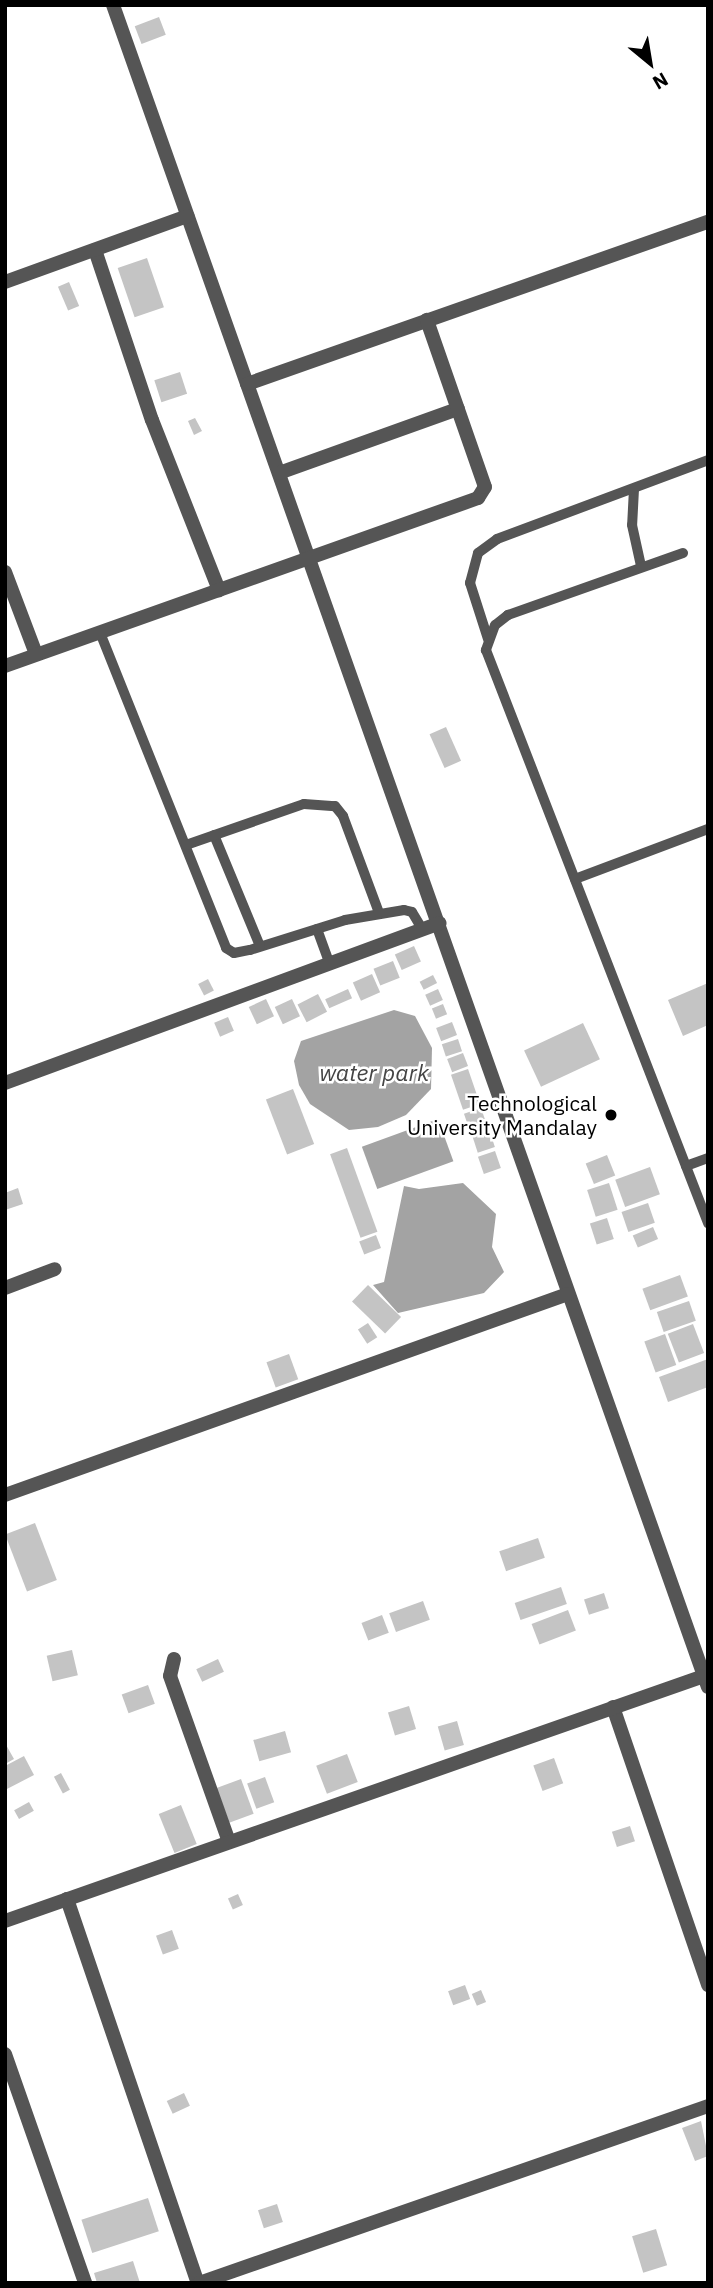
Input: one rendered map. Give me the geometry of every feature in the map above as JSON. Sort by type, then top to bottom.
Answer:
[{"type":"street","points":[[5,1920],[613,1707],[706,1682],[113,5]]},
{"type":"street","points":[[5,282],[187,216]]},
{"type":"street","points":[[247,383],[708,222]]},
{"type":"street","points":[[95,250],[152,420],[219,590]]},
{"type":"street","points":[[5,666],[101,635],[219,590],[310,560],[484,493],[428,320]]},
{"type":"street","points":[[279,473],[458,409]]},
{"type":"street","points":[[5,572],[36,654]]},
{"type":"street","points":[[5,1083],[421,927],[439,923]]},
{"type":"street","points":[[5,1288],[55,1269]]},
{"type":"street","points":[[5,1494],[568,1294]]},
{"type":"street","points":[[174,1659],[170,1676],[229,1842]]},
{"type":"street","points":[[613,1707],[708,1985]]},
{"type":"street","points":[[67,1899],[198,2283],[708,2106]]},
{"type":"street","points":[[5,2054],[85,2283]]},
{"type":"lane","points":[[708,460],[497,539],[478,553],[470,583],[488,639],[488,661],[708,1223]]},
{"type":"lane","points":[[635,489],[632,525],[641,566]]},
{"type":"lane","points":[[488,639],[495,625],[508,615],[683,553]]},
{"type":"lane","points":[[101,635],[226,948],[234,953],[379,913],[412,912],[421,927]]},
{"type":"lane","points":[[186,845],[304,804],[335,806],[343,816],[379,913]]},
{"type":"lane","points":[[575,879],[708,829]]},
{"type":"lane","points":[[214,835],[260,946]]},
{"type":"lane","points":[[317,929],[329,962]]},
{"type":"lane","points":[[686,1166],[708,1158]]},
{"type":"water","name":"water park","points":[[394,1010],[415,1016],[432,1048],[431,1089],[406,1115],[378,1127],[349,1130],[310,1104],[299,1085],[294,1061],[301,1041]]},
{"type":"water","points":[[438,1119],[453,1161],[377,1189],[362,1147]]},
{"type":"water","points":[[463,1183],[496,1214],[492,1247],[504,1272],[484,1293],[398,1313],[373,1285],[384,1282],[404,1186],[419,1189]]},
{"type":"building","points":[[159,17],[166,35],[142,44],[135,26]]},
{"type":"building","points":[[147,258],[164,307],[135,317],[118,268]]},
{"type":"building","points":[[69,282],[79,306],[68,311],[58,287]]},
{"type":"building","points":[[180,372],[187,394],[161,402],[154,380]]},
{"type":"building","points":[[195,418],[202,431],[194,435],[188,421]]},
{"type":"building","points":[[446,727],[461,761],[445,768],[430,734]]},
{"type":"building","points":[[414,946],[421,962],[402,970],[395,955]]},
{"type":"building","points":[[393,961],[400,978],[380,986],[374,969]]},
{"type":"building","points":[[372,974],[380,992],[361,1001],[353,983]]},
{"type":"building","points":[[433,975],[437,983],[424,990],[420,982]]},
{"type":"building","points":[[208,979],[214,991],[204,996],[198,984]]},
{"type":"building","points":[[708,983],[708,1025],[683,1036],[668,1000]]},
{"type":"building","points":[[348,989],[352,998],[329,1008],[325,999]]},
{"type":"building","points":[[438,989],[443,1000],[430,1006],[425,995]]},
{"type":"building","points":[[318,994],[327,1012],[307,1022],[298,1004]]},
{"type":"building","points":[[266,999],[274,1016],[257,1024],[249,1007]]},
{"type":"building","points":[[292,999],[300,1016],[283,1024],[275,1007]]},
{"type":"building","points":[[443,1004],[447,1014],[436,1019],[432,1008]]},
{"type":"building","points":[[228,1017],[234,1031],[220,1037],[214,1023]]},
{"type":"building","points":[[452,1022],[457,1035],[441,1041],[436,1028]]},
{"type":"building","points":[[583,1023],[600,1059],[541,1087],[524,1050]]},
{"type":"building","points":[[458,1039],[462,1051],[446,1057],[442,1044]]},
{"type":"building","points":[[463,1053],[468,1066],[452,1072],[447,1059]]},
{"type":"building","points":[[468,1069],[480,1104],[463,1110],[451,1075]]},
{"type":"building","points":[[293,1089],[314,1144],[287,1154],[266,1099]]},
{"type":"building","points":[[481,1108],[487,1125],[470,1131],[464,1114]]},
{"type":"building","points":[[489,1129],[495,1147],[478,1153],[472,1135]]},
{"type":"building","points":[[347,1148],[377,1232],[361,1238],[330,1154]]},
{"type":"building","points":[[495,1151],[501,1168],[484,1174],[478,1157]]},
{"type":"building","points":[[607,1155],[615,1175],[594,1184],[586,1164]]},
{"type":"building","points":[[650,1167],[660,1194],[625,1207],[615,1180]]},
{"type":"building","points":[[609,1183],[618,1210],[596,1217],[587,1190]]},
{"type":"building","points":[[18,1188],[23,1204],[5,1210],[5,1193]]},
{"type":"building","points":[[648,1203],[655,1223],[628,1232],[622,1212]]},
{"type":"building","points":[[607,1218],[614,1239],[597,1244],[590,1224]]},
{"type":"building","points":[[653,1227],[658,1239],[638,1248],[633,1236]]},
{"type":"building","points":[[376,1235],[381,1248],[364,1255],[359,1241]]},
{"type":"building","points":[[680,1275],[688,1297],[650,1310],[642,1289]]},
{"type":"building","points":[[368,1285],[401,1317],[385,1333],[352,1302]]},
{"type":"building","points":[[689,1301],[696,1321],[664,1332],[657,1312]]},
{"type":"building","points":[[368,1323],[377,1337],[367,1344],[358,1330]]},
{"type":"building","points":[[693,1324],[704,1353],[679,1363],[668,1334]]},
{"type":"building","points":[[665,1334],[676,1365],[656,1373],[644,1342]]},
{"type":"building","points":[[289,1354],[298,1379],[276,1388],[266,1362]]},
{"type":"building","points":[[708,1359],[708,1387],[668,1402],[659,1377]]},
{"type":"building","points":[[35,1523],[57,1580],[27,1591],[5,1534]]},
{"type":"building","points":[[538,1538],[545,1558],[506,1571],[499,1551]]},
{"type":"building","points":[[561,1587],[567,1604],[521,1620],[515,1603]]},
{"type":"building","points":[[604,1593],[609,1608],[589,1615],[584,1599]]},
{"type":"building","points":[[423,1601],[430,1620],[396,1632],[389,1613]]},
{"type":"building","points":[[568,1610],[576,1631],[539,1645],[532,1624]]},
{"type":"building","points":[[382,1615],[389,1633],[368,1641],[361,1623]]},
{"type":"building","points":[[72,1650],[78,1675],[53,1681],[47,1656]]},
{"type":"building","points":[[218,1659],[224,1672],[202,1682],[196,1669]]},
{"type":"building","points":[[148,1685],[155,1704],[129,1713],[122,1695]]},
{"type":"building","points":[[409,1706],[416,1729],[395,1735],[388,1712]]},
{"type":"building","points":[[457,1721],[464,1745],[445,1751],[438,1727]]},
{"type":"building","points":[[285,1731],[291,1752],[259,1761],[253,1740]]},
{"type":"building","points":[[5,1743],[14,1759],[5,1764]]},
{"type":"building","points":[[347,1754],[358,1782],[327,1794],[316,1766]]},
{"type":"building","points":[[24,1756],[34,1775],[5,1790],[5,1766]]},
{"type":"building","points":[[554,1758],[563,1783],[543,1791],[533,1766]]},
{"type":"building","points":[[61,1773],[70,1790],[63,1794],[54,1777]]},
{"type":"building","points":[[265,1777],[274,1802],[256,1809],[247,1783]]},
{"type":"building","points":[[241,1779],[254,1814],[229,1823],[217,1788]]},
{"type":"building","points":[[29,1802],[34,1811],[19,1819],[14,1810]]},
{"type":"building","points":[[181,1805],[197,1844],[174,1853],[159,1814]]},
{"type":"building","points":[[630,1826],[635,1841],[617,1847],[612,1832]]},
{"type":"building","points":[[238,1894],[243,1905],[233,1909],[228,1898]]},
{"type":"building","points":[[172,1930],[179,1949],[163,1955],[156,1936]]},
{"type":"building","points":[[465,1985],[470,1999],[453,2005],[448,1991]]},
{"type":"building","points":[[481,1990],[486,2002],[477,2006],[472,1994]]},
{"type":"building","points":[[184,2093],[190,2106],[173,2114],[167,2101]]},
{"type":"building","points":[[701,2121],[708,2156],[695,2161],[682,2128]]},
{"type":"building","points":[[148,2198],[159,2231],[92,2253],[81,2220]]},
{"type":"building","points":[[277,2204],[283,2222],[264,2228],[258,2210]]},
{"type":"building","points":[[656,2229],[667,2265],[643,2273],[632,2236]]},
{"type":"building","points":[[133,2261],[140,2283],[97,2283],[94,2273]]},
{"type":"place","name":"Technological University Mandalay","points":[[611,1115]]}]
